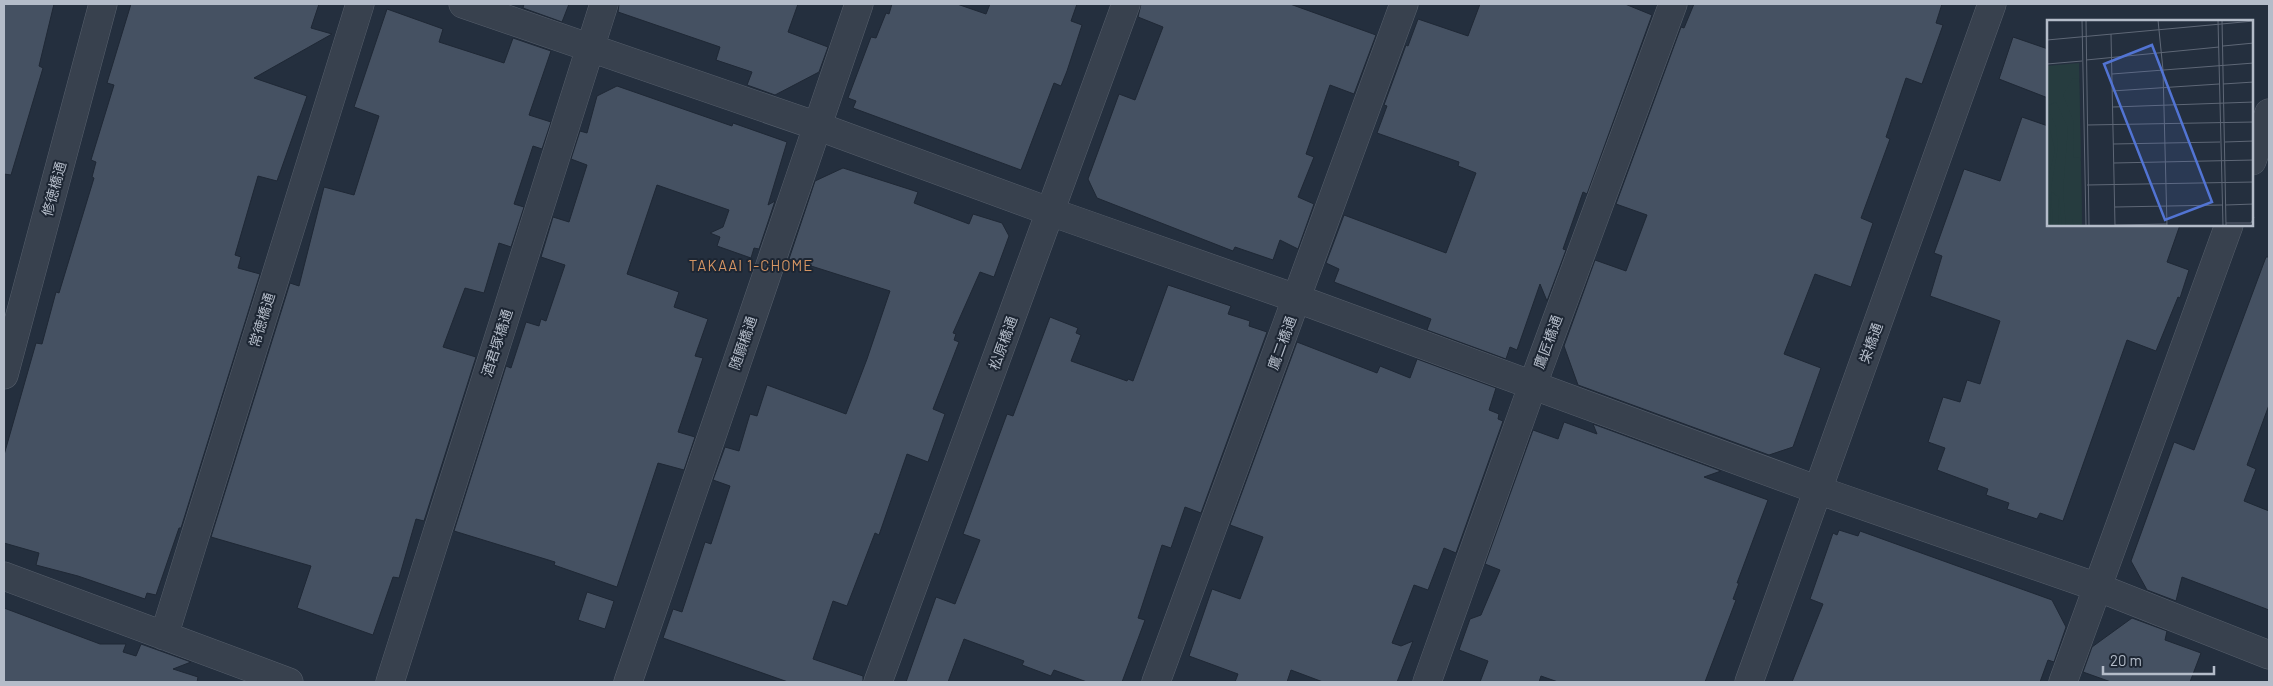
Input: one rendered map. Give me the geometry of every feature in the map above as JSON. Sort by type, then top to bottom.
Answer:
[{"type":"street","name":"修徳橋通","points":[[4,375],[104,4]]},
{"type":"street","name":"常徳橋通","points":[[164,636],[360,4]]},
{"type":"street","points":[[463,4],[817,126],[1051,212],[1533,384],[1818,490],[2097,587],[2269,655]]},
{"type":"street","name":"酒君塚橋通","points":[[390,682],[604,4]]},
{"type":"street","name":"随願橋通","points":[[628,682],[859,4]]},
{"type":"street","name":"松原橋通","points":[[878,682],[1126,4]]},
{"type":"street","name":"鷹二橋通","points":[[1156,682],[1298,299],[1404,4]]},
{"type":"street","name":"鷹匠橋通","points":[[1427,682],[1533,384],[1673,4]]},
{"type":"street","name":"栄橋通","points":[[1749,682],[1992,4]]},
{"type":"street","points":[[2253,158],[2269,113]]},
{"type":"street","points":[[2063,682],[2229,226]]},
{"type":"street","points":[[4,576],[289,682]]},
{"type":"building","points":[[4,4],[54,4],[39,66],[43,68],[11,175],[4,174]]},
{"type":"building","points":[[131,4],[319,4],[311,28],[332,34],[254,78],[307,96],[277,181],[258,176],[235,255],[241,257],[238,268],[260,274],[181,528],[179,528],[156,595],[147,593],[145,599],[78,576],[36,565],[39,553],[4,543],[4,455],[36,343],[42,344],[56,292],[59,293],[94,178],[92,177],[96,162],[91,160],[114,85],[107,83]]},
{"type":"building","points":[[524,4],[569,4],[562,22],[523,8]]},
{"type":"building","points":[[619,4],[798,4],[788,32],[828,47],[819,72],[775,95],[747,85],[752,72],[716,60],[720,47],[618,12]]},
{"type":"building","points":[[892,4],[957,4],[986,14],[990,4],[1077,4],[1071,21],[1082,25],[1067,71],[1061,86],[1054,83],[1021,170],[853,108],[856,101],[848,98],[871,37],[876,38],[886,13],[889,14]]},
{"type":"building","points":[[1141,4],[1290,4],[1376,35],[1354,94],[1330,85],[1306,154],[1314,157],[1298,197],[1314,204],[1298,249],[1280,240],[1273,260],[1235,247],[1233,251],[1097,198],[1088,179],[1119,94],[1135,100],[1163,27],[1138,17]]},
{"type":"building","points":[[1480,4],[1625,4],[1652,15],[1587,194],[1583,192],[1563,249],[1566,250],[1547,301],[1540,284],[1517,350],[1510,347],[1506,359],[1427,330],[1431,319],[1334,282],[1339,269],[1326,263],[1344,215],[1446,253],[1476,173],[1458,166],[1459,162],[1377,133],[1387,106],[1384,105],[1406,45],[1408,46],[1418,19],[1468,36]]},
{"type":"building","points":[[1694,4],[1942,4],[1936,23],[1943,25],[1922,84],[1906,78],[1886,137],[1890,139],[1861,218],[1873,223],[1851,287],[1815,274],[1784,354],[1821,368],[1793,447],[1769,455],[1578,385],[1564,346],[1595,260],[1626,271],[1647,215],[1616,204],[1681,27],[1684,28]]},
{"type":"building","points":[[387,9],[443,29],[439,42],[504,63],[513,38],[551,51],[529,115],[551,122],[542,149],[533,146],[514,204],[524,207],[511,247],[499,243],[484,293],[465,288],[443,347],[476,357],[424,521],[416,519],[399,578],[393,577],[373,635],[297,608],[311,566],[211,537],[290,283],[299,286],[324,187],[354,195],[379,116],[354,107]]},
{"type":"building","points":[[2013,37],[2047,49],[2047,98],[1999,79]]},
{"type":"building","points":[[617,86],[732,126],[733,123],[787,142],[768,205],[775,201],[759,249],[754,248],[751,258],[717,246],[720,237],[710,233],[723,227],[729,210],[657,185],[627,274],[679,292],[674,307],[708,319],[695,356],[703,358],[678,432],[695,437],[684,470],[658,463],[617,587],[554,565],[555,562],[454,531],[506,366],[511,368],[526,322],[539,326],[541,319],[546,321],[565,265],[541,257],[553,217],[569,222],[587,165],[571,159],[580,131],[587,133],[597,96]]},
{"type":"building","points":[[2022,117],[2047,126],[2047,226],[2180,226],[2167,262],[2189,270],[2180,298],[2178,297],[2156,351],[2127,340],[2063,521],[2040,513],[2037,519],[2007,509],[2009,503],[1986,495],[1988,489],[1937,470],[1945,448],[1928,442],[1943,397],[1960,402],[1967,380],[1980,384],[2000,321],[1930,296],[1942,256],[1934,253],[1964,169],[2000,181]]},
{"type":"building","points":[[843,168],[918,192],[914,203],[969,224],[973,214],[1002,223],[1009,236],[994,277],[980,272],[953,333],[956,334],[954,340],[959,342],[933,409],[945,414],[928,462],[907,454],[879,535],[875,533],[847,606],[833,601],[813,659],[863,676],[863,682],[788,682],[663,638],[673,609],[682,612],[705,542],[711,544],[730,486],[713,480],[725,447],[739,451],[750,414],[757,416],[767,385],[846,414],[890,291],[789,259],[815,181]]},
{"type":"building","points":[[2266,257],[2269,257],[2269,405],[2247,465],[2256,469],[2244,501],[2269,511],[2269,610],[2182,577],[2176,601],[2147,590],[2131,561],[2174,442],[2194,450]]},
{"type":"building","points":[[1168,285],[1231,306],[1228,314],[1250,321],[1249,326],[1267,332],[1201,513],[1185,507],[1171,548],[1162,545],[1138,618],[1145,620],[1122,682],[1087,682],[1054,670],[1051,676],[1022,665],[1024,661],[964,639],[948,682],[906,682],[936,597],[955,604],[980,540],[963,534],[1007,414],[1013,416],[1050,317],[1078,328],[1076,333],[1081,335],[1071,361],[1127,381],[1128,379],[1133,381]]},
{"type":"building","points":[[1297,342],[1377,373],[1380,366],[1410,378],[1417,359],[1496,388],[1489,410],[1499,414],[1498,419],[1503,421],[1456,553],[1444,548],[1428,590],[1414,585],[1392,643],[1401,646],[1413,641],[1397,682],[1323,682],[1291,670],[1287,682],[1235,682],[1238,674],[1189,656],[1212,589],[1240,599],[1263,537],[1230,525]]},
{"type":"building","points":[[1564,422],[1597,434],[1593,424],[1721,471],[1704,477],[1768,500],[1737,583],[1739,583],[1733,599],[1736,600],[1705,682],[1558,682],[1541,676],[1539,682],[1480,682],[1488,661],[1459,650],[1470,619],[1481,615],[1500,570],[1485,564],[1533,430],[1558,439]]},
{"type":"building","points":[[1839,530],[1858,536],[1860,531],[2052,600],[2066,627],[2054,662],[2048,660],[2040,682],[1792,682],[1823,604],[1810,599],[1833,533],[1837,535]]},
{"type":"building","points":[[587,592],[614,601],[605,629],[578,620]]},
{"type":"building","points":[[4,608],[100,644],[126,644],[123,652],[136,656],[141,644],[191,662],[173,669],[198,677],[197,682],[4,682]]},
{"type":"building","points":[[2132,618],[2167,631],[2165,640],[2201,653],[2190,682],[2111,682],[2083,672],[2092,647]]},
{"type":"district","name":"TAKAAI 1-CHOME","points":[[751,266]]}]
